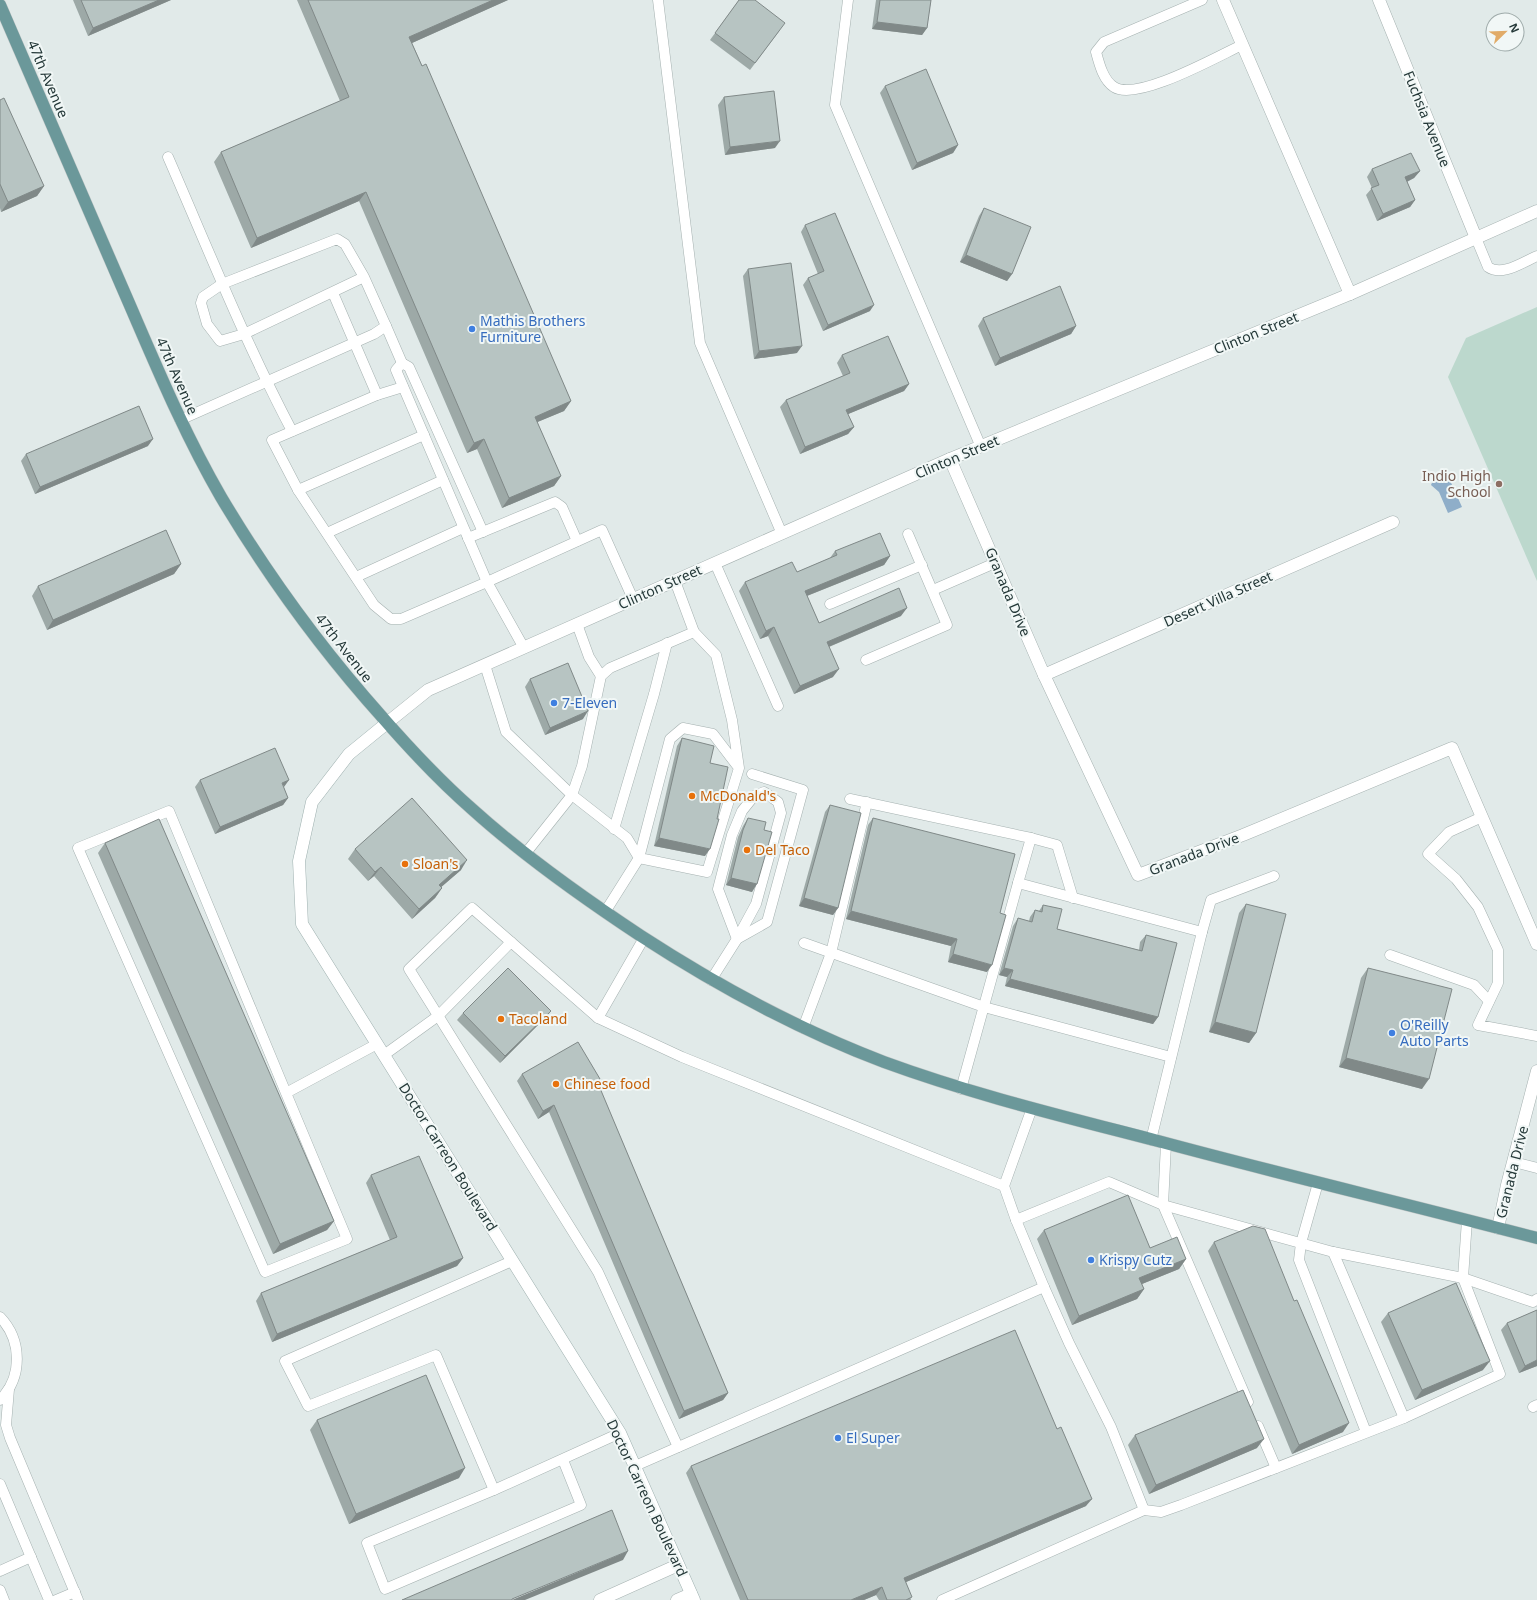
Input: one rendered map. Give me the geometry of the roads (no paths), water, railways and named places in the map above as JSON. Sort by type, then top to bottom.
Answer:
[{"type":"main road","name":"47th Avenue","points":[[0,6],[180,420],[219,493],[242,532],[285,595],[339,666],[416,756],[470,807],[525,854],[605,912],[711,980],[803,1028],[880,1061],[962,1089],[1032,1108],[1166,1144],[1537,1238]]},
{"type":"street","points":[[1223,0],[1350,294]]},
{"type":"street","name":"Fuchsia Avenue","points":[[1378,0],[1476,238]]},
{"type":"street","name":"Clinton Street","points":[[387,723],[428,690],[950,459],[1350,294],[1537,211]]},
{"type":"street","name":"Granada Drive","points":[[950,459],[1044,675],[1138,875],[1243,835],[1452,748],[1537,944]]},
{"type":"street","name":"Desert Villa Street","points":[[1044,675],[1393,522]]},
{"type":"street","name":"Doctor Carreon Boulevard","points":[[387,723],[350,754],[312,802],[299,861],[302,924],[620,1433],[693,1597]]},
{"type":"street","name":"Granada Drive","points":[[1498,1228],[1507,1185],[1537,1071]]},
{"type":"street","points":[[600,1600],[678,1565]]},
{"type":"street","points":[[678,1600],[693,1597]]},
{"type":"lane","points":[[658,0],[700,343],[782,534]]},
{"type":"lane","points":[[848,0],[835,105],[981,447]]},
{"type":"lane","points":[[1202,0],[1104,42],[1096,52],[1100,70],[1114,87],[1128,91],[1162,83],[1242,45]]},
{"type":"lane","points":[[168,157],[244,334],[292,431]]},
{"type":"lane","points":[[1476,238],[1488,267],[1492,270],[1502,271],[1537,256]]},
{"type":"lane","points":[[364,277],[244,334],[220,341],[207,324],[201,303],[203,297],[222,284],[337,239],[345,244],[364,277],[402,363],[409,367],[483,532]]},
{"type":"lane","points":[[333,293],[377,395]]},
{"type":"lane","points":[[180,420],[374,334],[386,326]]},
{"type":"lane","points":[[402,363],[396,370],[463,528],[487,582],[524,648]]},
{"type":"lane","points":[[403,387],[377,395],[272,440],[298,490],[374,605],[391,619],[401,619],[602,530],[633,599]]},
{"type":"lane","points":[[298,490],[424,435]]},
{"type":"lane","points":[[327,533],[443,480]]},
{"type":"lane","points":[[468,538],[556,502],[562,507],[577,541]]},
{"type":"lane","points":[[356,577],[463,528]]},
{"type":"lane","points":[[866,660],[947,625],[908,534]]},
{"type":"lane","points":[[715,563],[778,706]]},
{"type":"lane","points":[[932,590],[995,563]]},
{"type":"lane","points":[[830,604],[922,565]]},
{"type":"lane","points":[[485,665],[506,732],[572,795],[627,838],[640,858],[707,872],[739,768],[732,720],[716,655],[694,632],[675,581]]},
{"type":"lane","points":[[577,624],[589,657],[601,676]]},
{"type":"lane","points":[[525,854],[572,795],[582,766],[601,676],[610,668],[694,632]]},
{"type":"lane","points":[[614,829],[654,694],[667,643]]},
{"type":"lane","points":[[605,912],[640,858],[670,739],[683,728],[714,734],[739,768]]},
{"type":"lane","points":[[737,939],[767,922],[803,790],[752,774]]},
{"type":"lane","points":[[711,980],[737,939],[756,904],[781,814],[778,802],[764,792],[754,796],[742,811],[732,835],[718,889],[737,939]]},
{"type":"lane","points":[[850,798],[1057,845],[1073,898]]},
{"type":"lane","points":[[803,1028],[831,954],[867,802]]},
{"type":"lane","points":[[169,811],[286,1093],[348,1239],[265,1272],[78,848],[169,811]]},
{"type":"lane","points":[[1482,817],[1448,832],[1428,854],[1456,879],[1478,907],[1498,950],[1498,983],[1478,1025],[1537,1036]]},
{"type":"lane","points":[[962,1089],[1031,838]]},
{"type":"lane","points":[[1151,1140],[1211,900],[1274,876]]},
{"type":"lane","points":[[1018,883],[1202,932]]},
{"type":"lane","points":[[678,1447],[598,1272],[410,969],[472,908],[598,1018],[682,1057],[1004,1186]]},
{"type":"lane","points":[[598,1018],[644,938]]},
{"type":"lane","points":[[384,1055],[438,1016],[510,942]]},
{"type":"lane","points":[[804,943],[831,954],[984,1007],[1171,1057]]},
{"type":"lane","points":[[1390,955],[1474,985],[1490,1001]]},
{"type":"lane","points":[[286,1093],[377,1044]]},
{"type":"lane","points":[[1032,1108],[1004,1186],[1016,1220],[1069,1344],[1112,1427],[1144,1510]]},
{"type":"lane","points":[[1166,1144],[1163,1205],[1276,1468]]},
{"type":"lane","points":[[1514,1162],[1537,1168]]},
{"type":"lane","points":[[1016,1220],[1109,1182],[1163,1205],[1301,1242],[1332,1252],[1463,1278],[1533,1302],[1537,1299]]},
{"type":"lane","points":[[1318,1183],[1301,1242],[1299,1260],[1366,1432]]},
{"type":"lane","points":[[942,1600],[1144,1510],[1161,1512],[1404,1418],[1500,1374],[1463,1278],[1467,1220]]},
{"type":"lane","points":[[1332,1252],[1404,1418]]},
{"type":"lane","points":[[494,1490],[436,1355],[308,1406],[285,1361],[512,1261]]},
{"type":"lane","points":[[635,1466],[1044,1287]]},
{"type":"lane","points":[[0,1317],[11,1332],[16,1343],[18,1355],[16,1373],[9,1389],[0,1400]]},
{"type":"lane","points":[[9,1389],[6,1425],[10,1438],[76,1596],[56,1600]]},
{"type":"lane","points":[[563,1460],[581,1505],[385,1589],[367,1543],[494,1490],[620,1433]]},
{"type":"lane","points":[[0,1484],[49,1600]]},
{"type":"lane","points":[[0,1571],[31,1558]]},
{"type":"lane","points":[[0,1590],[4,1600]]},
{"type":"water","points":[[1448,476],[1462,507],[1448,513],[1439,492],[1431,485],[1434,478]]},
{"type":"place","name":"Mathis Brothers Furniture","points":[[472,329]]},
{"type":"place","name":"Indio High School","points":[[1499,484]]},
{"type":"place","name":"7-Eleven","points":[[554,703]]},
{"type":"place","name":"McDonald's","points":[[692,796]]},
{"type":"place","name":"Del Taco","points":[[747,850]]},
{"type":"place","name":"Sloan's","points":[[405,864]]},
{"type":"place","name":"Tacoland","points":[[501,1019]]},
{"type":"place","name":"O'Reilly Auto Parts","points":[[1392,1033]]},
{"type":"place","name":"Chinese food","points":[[556,1084]]},
{"type":"place","name":"Krispy Cutz","points":[[1091,1260]]},
{"type":"place","name":"El Super","points":[[838,1438]]}]
